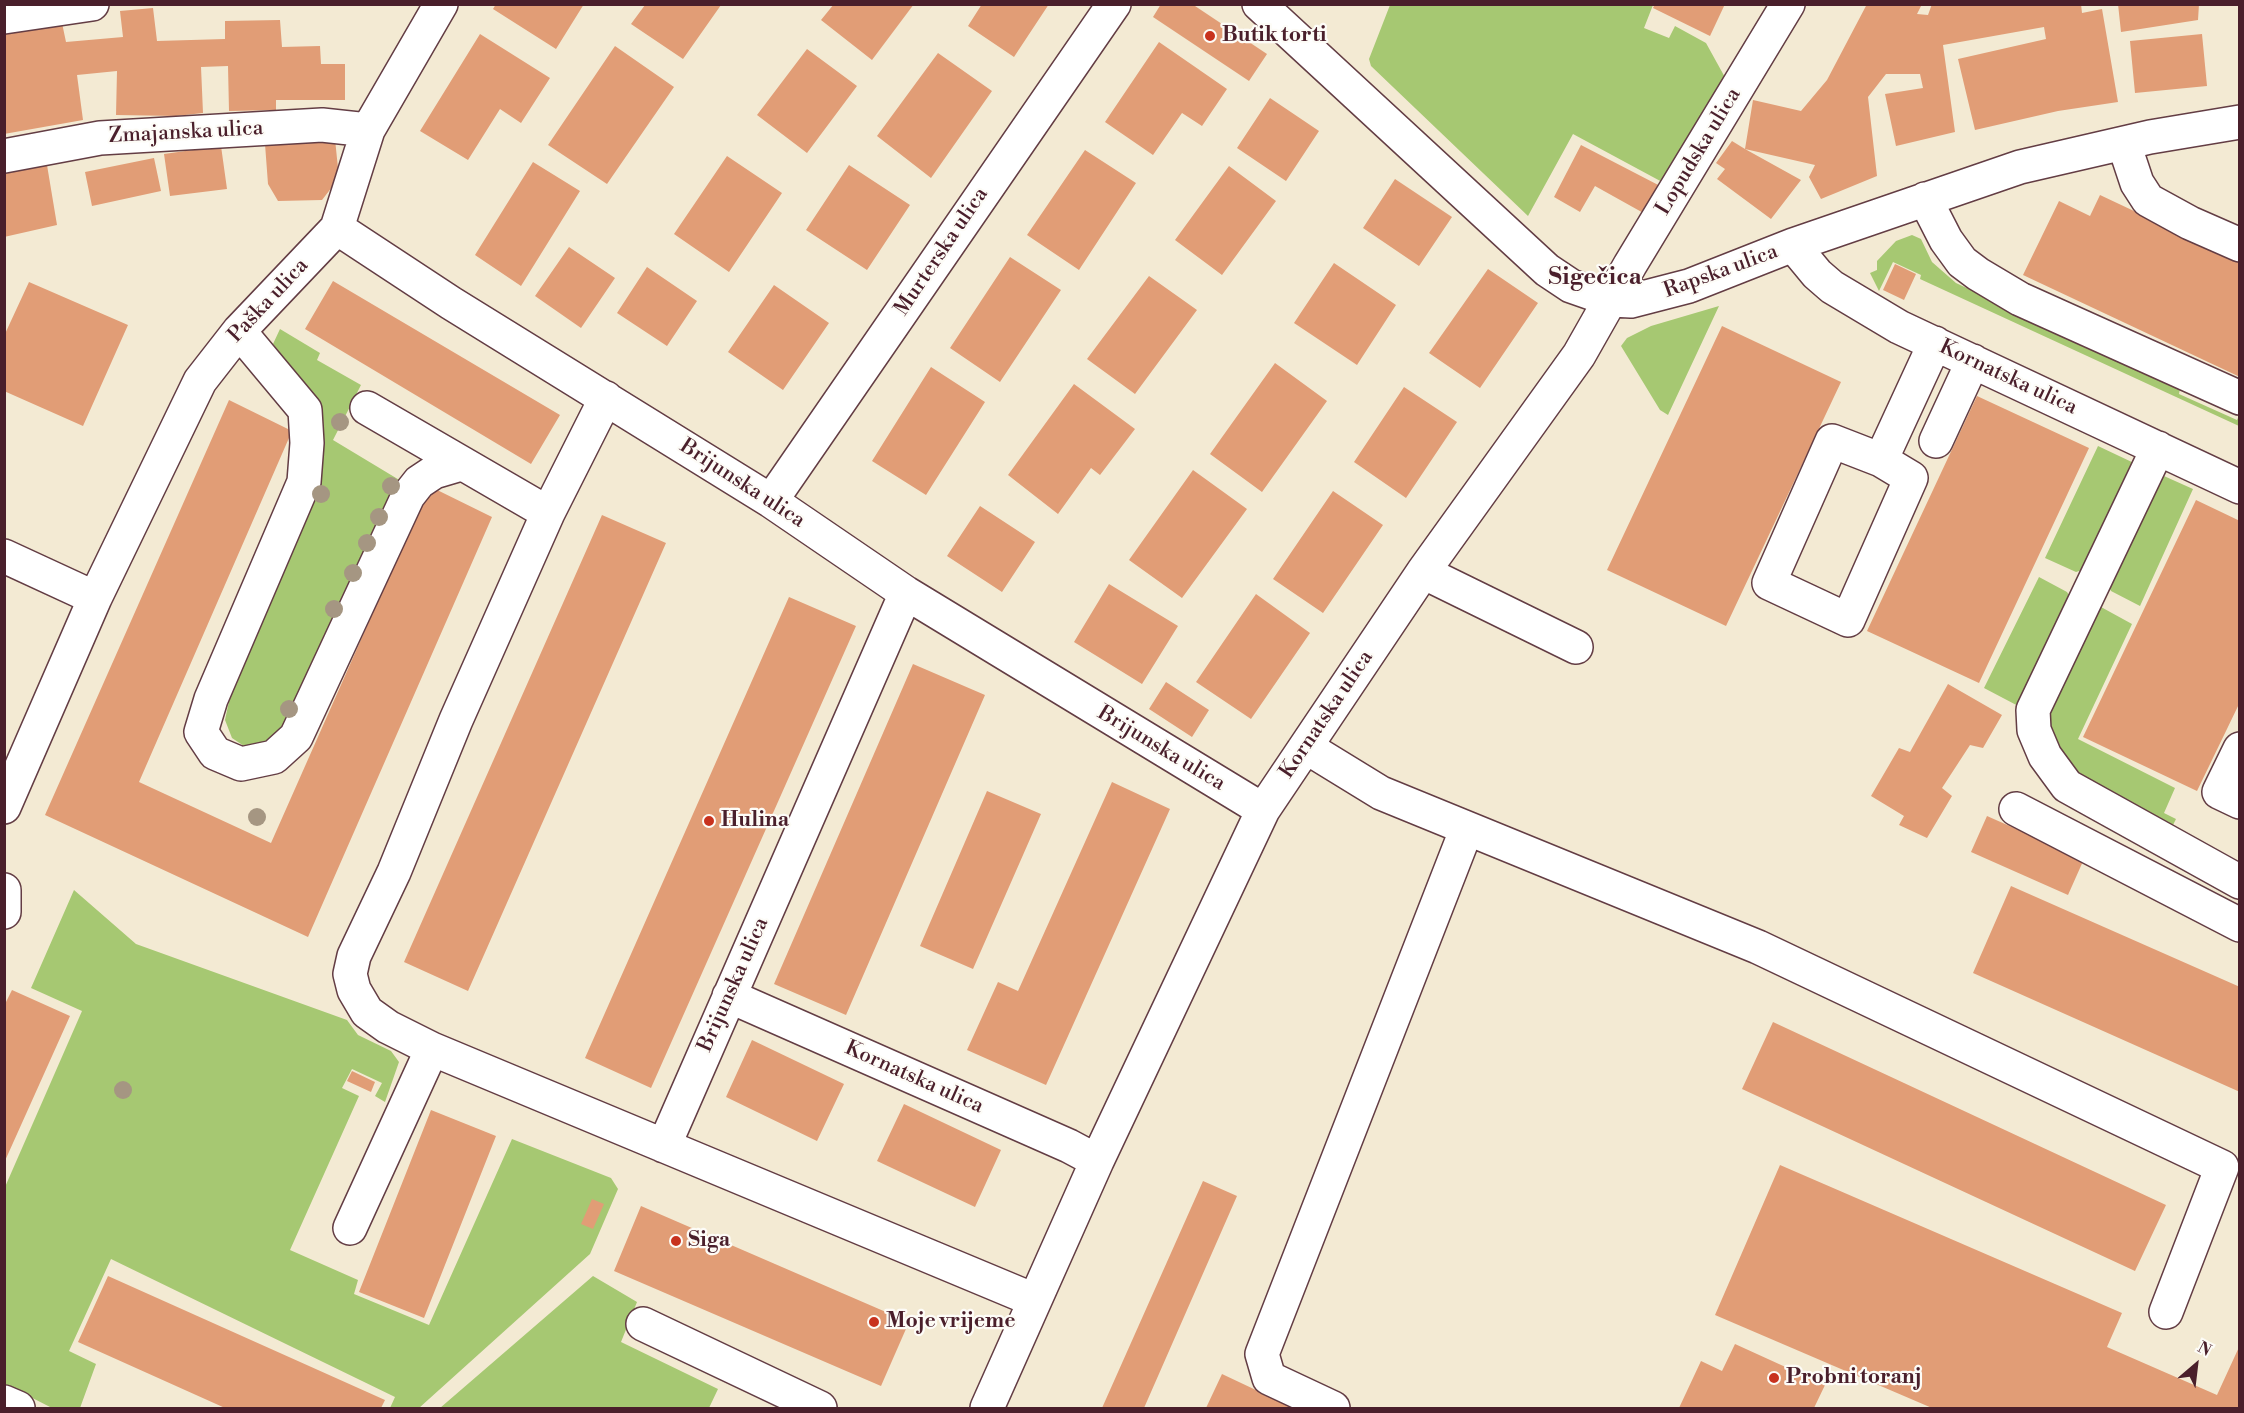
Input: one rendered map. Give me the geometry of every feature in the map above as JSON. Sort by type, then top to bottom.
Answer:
[{"type":"street","points":[[4,16],[92,4]]},
{"type":"street","name":"Murterska ulica","points":[[771,501],[1114,4]]},
{"type":"street","name":"Rapska ulica","points":[[1259,4],[1547,270],[1571,286],[1611,300],[1631,302],[1655,297],[1793,245],[2020,167],[2150,137],[2240,122]]},
{"type":"street","name":"Lopudska ulica","points":[[1611,300],[1788,4]]},
{"type":"street","name":"Paška ulica","points":[[4,807],[95,598],[200,381],[239,331],[337,228],[368,130],[425,11]]},
{"type":"street","name":"Zmajanska ulica","points":[[4,156],[100,138],[322,125],[368,130]]},
{"type":"street","points":[[2124,144],[2137,183],[2148,200],[2190,223],[2240,245]]},
{"type":"street","points":[[1925,199],[1946,240],[1962,262],[1978,274],[2020,299],[2240,398]]},
{"type":"street","name":"Brijunska ulica","points":[[337,228],[771,501],[906,593],[1263,810]]},
{"type":"street","name":"Kornatska ulica","points":[[1793,245],[1817,274],[1832,287],[1899,327],[2240,487]]},
{"type":"street","name":"Kornatska ulica","points":[[987,1408],[1097,1161],[1263,810],[1423,572],[1579,355],[1611,300]]},
{"type":"street","points":[[239,331],[305,410],[307,443],[304,482],[211,699],[201,732],[215,753],[241,764],[274,757],[296,737],[408,496],[419,482],[434,472],[461,464]]},
{"type":"street","points":[[1881,460],[1935,343]]},
{"type":"street","points":[[1936,441],[1973,361]]},
{"type":"street","points":[[606,398],[548,513],[456,720],[394,872],[354,956],[350,974],[354,990],[367,1012],[388,1027],[432,1049],[1034,1300]]},
{"type":"street","points":[[367,408],[548,513]]},
{"type":"street","points":[[1832,441],[1881,460],[1911,478],[1848,620],[1769,583],[1832,441]]},
{"type":"street","points":[[2158,448],[2032,710],[2034,730],[2045,756],[2067,786],[2240,882]]},
{"type":"street","points":[[4,556],[95,598]]},
{"type":"street","points":[[1423,572],[1576,647]]},
{"type":"street","name":"Brijunska ulica","points":[[664,1146],[906,593]]},
{"type":"street","points":[[1306,747],[1381,793],[1758,947],[2231,1169],[2166,1312]]},
{"type":"street","points":[[2240,749],[2219,792],[2240,802]]},
{"type":"street","points":[[2016,808],[2240,925]]},
{"type":"street","points":[[1333,1408],[1269,1378],[1262,1354],[1467,828]]},
{"type":"street","points":[[4,890],[4,912]]},
{"type":"street","name":"Kornatska ulica","points":[[729,996],[1069,1146],[1097,1161]]},
{"type":"street","points":[[350,1228],[432,1049]]},
{"type":"street","points":[[643,1324],[763,1396],[820,1408]]},
{"type":"street","points":[[4,1402],[18,1408]]},
{"type":"green space","points":[[1390,5],[1653,5],[1644,28],[1669,38],[1675,26],[1706,43],[1727,81],[1664,183],[1573,134],[1528,216],[1371,66],[1369,59]]},
{"type":"green space","points":[[1912,235],[1921,239],[1932,262],[1956,283],[2180,388],[2179,394],[2237,420],[2239,416],[2239,426],[1920,279],[1921,275],[1893,262],[1879,291],[1870,273],[1877,270],[1877,261],[1896,241]]},
{"type":"green space","points":[[1719,306],[1668,415],[1660,410],[1621,346],[1627,338],[1651,326]]},
{"type":"green space","points":[[280,329],[320,353],[317,360],[361,385],[333,440],[406,484],[291,729],[272,743],[247,748],[232,738],[225,720],[234,678],[312,396],[273,344]]},
{"type":"green space","points":[[2098,446],[2136,464],[2089,568],[2076,572],[2045,558]]},
{"type":"green space","points":[[2155,472],[2193,489],[2140,606],[2111,591],[2106,578]]},
{"type":"green space","points":[[2039,577],[2067,592],[2073,602],[2022,708],[1984,688]]},
{"type":"green space","points":[[2101,607],[2132,624],[2078,739],[2175,788],[2164,813],[2176,819],[2169,833],[2071,779],[2041,718],[2091,610]]},
{"type":"green space","points":[[74,890],[136,944],[347,1020],[358,1035],[391,1051],[399,1062],[385,1102],[375,1096],[382,1083],[352,1069],[342,1088],[359,1096],[290,1250],[358,1280],[354,1294],[429,1325],[512,1139],[611,1178],[618,1189],[590,1254],[419,1408],[390,1408],[395,1397],[111,1259],[69,1351],[96,1364],[80,1408],[52,1408],[5,1384],[5,1187],[82,1011],[31,988]]},
{"type":"green space","points":[[593,1276],[637,1302],[621,1342],[718,1389],[709,1408],[440,1408]]},
{"type":"building","points":[[496,4],[584,4],[556,49],[493,9]]},
{"type":"building","points":[[834,4],[914,4],[872,60],[821,20]]},
{"type":"building","points":[[982,4],[1049,4],[1014,57],[968,26]]},
{"type":"building","name":"Butik torti","points":[[1161,4],[1192,4],[1267,54],[1249,81],[1153,17]]},
{"type":"building","points":[[1655,4],[1725,4],[1710,36],[1653,8]]},
{"type":"building","points":[[1867,4],[1922,4],[1917,14],[1928,15],[1932,4],[2081,4],[2082,13],[2102,9],[2118,102],[2058,111],[1975,130],[1958,59],[2046,39],[2044,27],[1943,45],[1955,132],[1896,146],[1885,94],[1923,88],[1920,74],[1886,74],[1868,97],[1877,176],[1821,199],[1809,177],[1815,165],[1745,149],[1753,100],[1801,111],[1827,80]]},
{"type":"building","points":[[2118,4],[2199,4],[2198,20],[2121,32]]},
{"type":"building","points":[[645,5],[721,5],[683,59],[631,24]]},
{"type":"building","points":[[153,8],[157,41],[225,39],[225,21],[280,20],[282,47],[320,46],[321,64],[345,64],[345,100],[276,100],[276,110],[229,111],[228,66],[201,67],[203,113],[176,116],[116,115],[117,71],[77,75],[83,120],[4,134],[4,34],[62,23],[66,42],[123,37],[120,11]]},
{"type":"building","points":[[480,34],[550,78],[521,123],[500,109],[468,160],[420,131]]},
{"type":"building","points":[[2202,34],[2207,86],[2135,93],[2130,41]]},
{"type":"building","points":[[1159,42],[1227,89],[1202,126],[1182,113],[1153,155],[1105,122]]},
{"type":"building","points":[[615,46],[674,87],[607,184],[548,145]]},
{"type":"building","points":[[807,49],[857,86],[807,153],[757,115]]},
{"type":"building","points":[[938,53],[992,91],[931,178],[877,136]]},
{"type":"building","points":[[1270,98],[1319,131],[1286,181],[1237,148]]},
{"type":"building","points":[[335,139],[339,178],[322,200],[278,201],[268,184],[265,144]]},
{"type":"building","points":[[1732,141],[1801,180],[1771,219],[1717,179],[1725,169],[1716,163]]},
{"type":"building","points":[[1581,145],[1664,188],[1647,215],[1595,186],[1580,212],[1554,197]]},
{"type":"building","points":[[221,146],[227,189],[170,196],[164,154]]},
{"type":"building","points":[[1085,150],[1136,183],[1079,270],[1027,235]]},
{"type":"building","points":[[727,156],[782,193],[729,272],[674,234]]},
{"type":"building","points":[[154,158],[161,191],[92,206],[85,172]]},
{"type":"building","points":[[533,162],[580,191],[521,286],[475,255]]},
{"type":"building","points":[[47,165],[57,225],[4,237],[4,174]]},
{"type":"building","points":[[849,165],[910,205],[867,270],[806,230]]},
{"type":"building","points":[[1229,166],[1276,201],[1222,275],[1175,240]]},
{"type":"building","points":[[1395,179],[1452,217],[1419,266],[1363,228]]},
{"type":"building","points":[[2100,195],[2240,261],[2240,377],[2023,275],[2059,201],[2090,216]]},
{"type":"building","points":[[569,247],[615,278],[581,328],[535,296]]},
{"type":"building","points":[[1010,257],[1061,290],[1000,382],[950,348]]},
{"type":"building","points":[[1334,263],[1396,305],[1357,365],[1294,323]]},
{"type":"building","points":[[1895,264],[1916,274],[1904,300],[1883,290]]},
{"type":"building","points":[[647,267],[697,301],[667,346],[617,313]]},
{"type":"building","points":[[1488,269],[1538,303],[1480,388],[1429,353]]},
{"type":"building","points":[[1149,276],[1197,310],[1135,394],[1087,359]]},
{"type":"building","points":[[333,281],[560,415],[531,464],[305,329]]},
{"type":"building","points":[[29,282],[128,325],[83,426],[4,391],[4,336]]},
{"type":"building","points":[[774,285],[829,323],[783,390],[728,352]]},
{"type":"building","points":[[1722,326],[1841,382],[1726,626],[1607,570]]},
{"type":"building","points":[[1275,363],[1327,401],[1262,492],[1210,454]]},
{"type":"building","points":[[931,367],[985,402],[926,495],[872,461]]},
{"type":"building","points":[[1074,384],[1135,429],[1100,475],[1091,468],[1058,514],[1008,475]]},
{"type":"building","points":[[1404,387],[1457,422],[1406,498],[1354,462]]},
{"type":"building","points":[[1977,396],[2089,448],[1979,683],[1867,631]]},
{"type":"building","points":[[229,400],[292,431],[139,782],[271,843],[429,486],[492,517],[308,937],[45,815]]},
{"type":"building","points":[[1193,470],[1247,509],[1182,598],[1129,560]]},
{"type":"building","points":[[1333,491],[1383,525],[1323,613],[1273,579]]},
{"type":"building","points":[[2196,500],[2240,521],[2240,702],[2197,791],[2083,737]]},
{"type":"building","points":[[980,506],[1035,542],[1002,592],[947,556]]},
{"type":"building","points":[[602,515],[666,543],[468,991],[404,962]]},
{"type":"building","points":[[1109,584],[1178,626],[1142,684],[1074,642]]},
{"type":"building","points":[[1256,594],[1310,633],[1251,719],[1196,682]]},
{"type":"building","points":[[789,597],[856,626],[651,1088],[585,1058]]},
{"type":"building","points":[[913,664],[985,695],[846,1015],[774,984]]},
{"type":"building","points":[[1166,682],[1209,710],[1192,737],[1149,709]]},
{"type":"building","points":[[1948,684],[2002,715],[1983,748],[1970,745],[1942,788],[1952,796],[1927,838],[1899,825],[1904,816],[1871,796],[1899,748],[1910,752]]},
{"type":"building","points":[[1112,782],[1170,809],[1046,1085],[967,1050],[998,982],[1018,991]]},
{"type":"building","points":[[987,791],[1041,814],[973,969],[920,946]]},
{"type":"building","points":[[1987,816],[2084,859],[2068,895],[1971,852]]},
{"type":"building","points":[[2011,886],[2240,987],[2240,1092],[1973,973]]},
{"type":"building","points":[[12,990],[70,1016],[4,1163],[4,1006]]},
{"type":"building","points":[[1773,1022],[2166,1205],[2135,1271],[1742,1089]]},
{"type":"building","points":[[752,1040],[844,1084],[817,1141],[726,1097]]},
{"type":"building","points":[[352,1071],[375,1082],[371,1092],[347,1081]]},
{"type":"building","points":[[904,1104],[1001,1150],[975,1207],[877,1161]]},
{"type":"building","points":[[431,1110],[496,1136],[424,1318],[359,1292]]},
{"type":"building","points":[[1780,1165],[2122,1313],[2107,1347],[2217,1395],[2240,1345],[2240,1408],[1932,1408],[1715,1315]]},
{"type":"building","points":[[1203,1181],[1237,1196],[1144,1408],[1102,1408]]},
{"type":"building","points":[[592,1199],[604,1204],[593,1229],[581,1224]]},
{"type":"building","points":[[641,1206],[909,1322],[881,1386],[614,1271]]},
{"type":"building","points":[[108,1276],[385,1400],[381,1408],[225,1408],[78,1342]]},
{"type":"building","points":[[1735,1344],[1825,1385],[1814,1408],[1679,1408],[1701,1361],[1722,1371]]},
{"type":"building","points":[[1222,1374],[1294,1408],[1206,1408]]},
{"type":"place","name":"Butik torti","points":[[1210,36]]},
{"type":"place","name":"Hulina","points":[[709,821]]},
{"type":"place","name":"Siga","points":[[676,1241]]},
{"type":"place","name":"Moje vrijeme","points":[[874,1322]]},
{"type":"place","name":"Probni toranj","points":[[1774,1378]]},
{"type":"district","name":"Sigečica","points":[[1595,278]]}]
